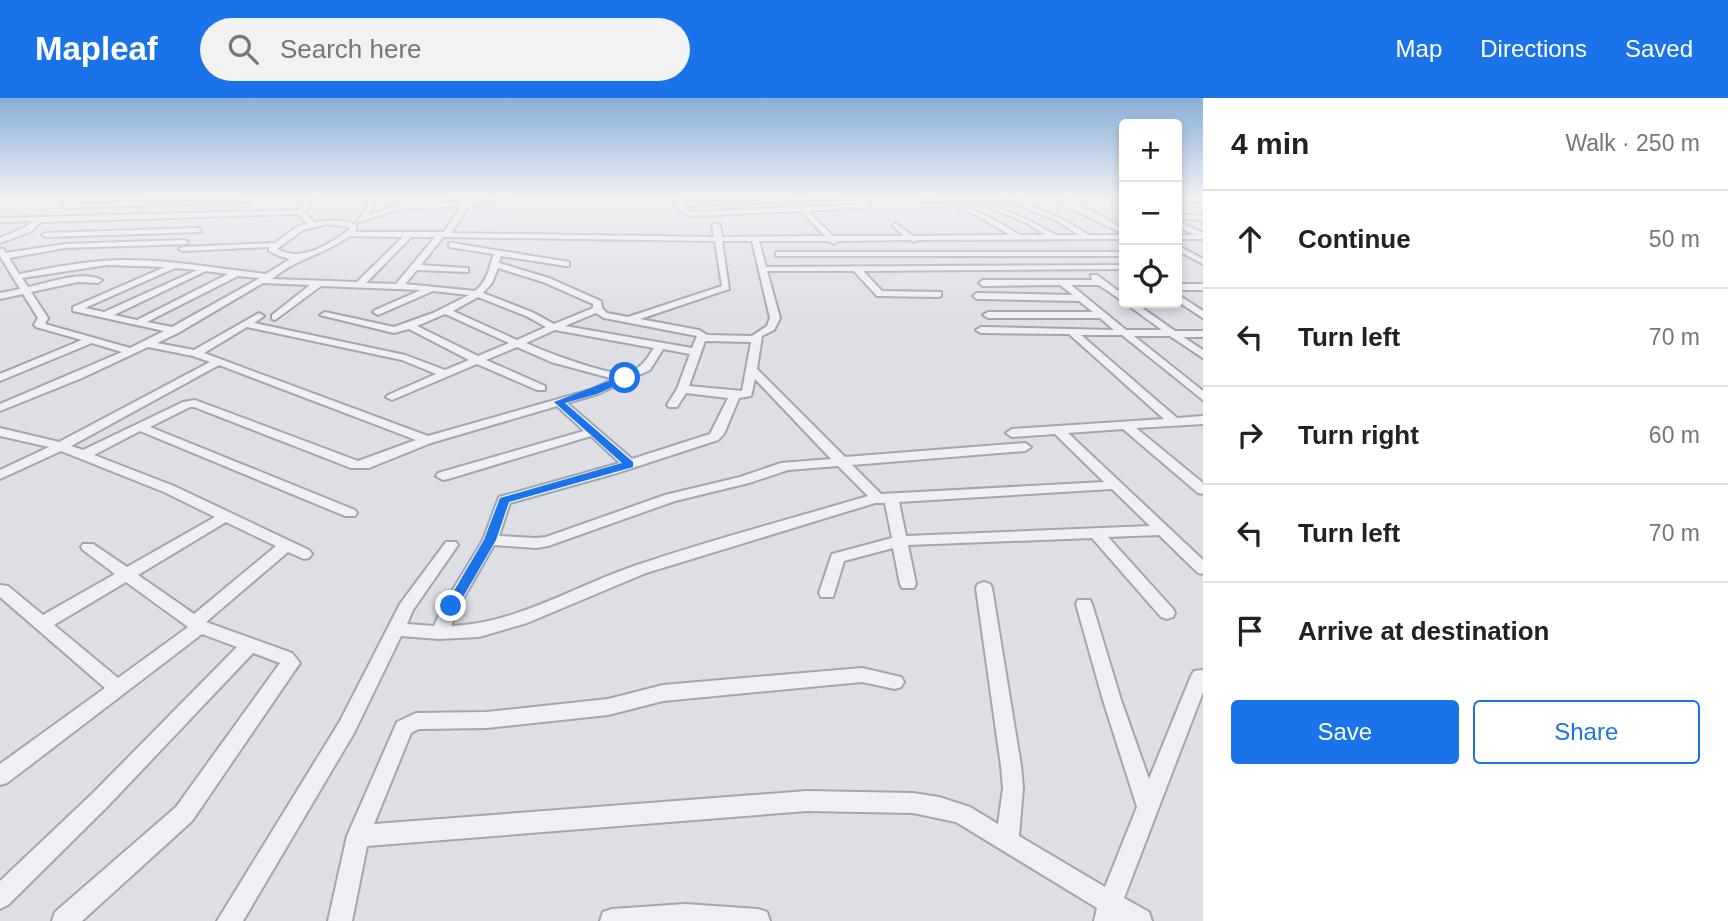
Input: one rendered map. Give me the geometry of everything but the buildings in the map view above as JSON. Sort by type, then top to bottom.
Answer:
[{"type":"street","points":[[2,249],[18,236]]},
{"type":"street","points":[[106,245],[119,236]]},
{"type":"street","points":[[2,249],[106,245],[274,245],[287,236]]},
{"type":"street","points":[[274,245],[272,249],[281,254],[301,255],[330,248],[343,236]]},
{"type":"street","points":[[360,284],[408,236]]},
{"type":"street","points":[[400,286],[443,236]]},
{"type":"street","points":[[577,236],[913,239],[1107,236]]},
{"type":"street","points":[[830,236],[855,269],[880,294],[938,294]]},
{"type":"street","points":[[910,236],[932,254]]},
{"type":"street","points":[[1039,238],[1119,294]]},
{"type":"street","points":[[1072,238],[1098,254]]},
{"type":"street","points":[[630,320],[726,287],[719,239]]},
{"type":"street","points":[[683,389],[735,396],[747,394],[757,339],[760,333],[771,328],[775,317],[755,239]]},
{"type":"street","points":[[790,239],[800,254]]},
{"type":"street","points":[[452,245],[566,264]]},
{"type":"street","points":[[2,249],[16,277],[43,318],[39,325],[130,351]]},
{"type":"street","points":[[1182,250],[1203,262]]},
{"type":"street","points":[[325,315],[394,330],[410,326],[477,294],[489,282],[499,252]]},
{"type":"street","points":[[1186,252],[1203,252]]},
{"type":"street","points":[[779,254],[1119,254]]},
{"type":"street","points":[[0,408],[77,377],[175,331],[267,279],[301,255]]},
{"type":"street","points":[[16,277],[63,267],[134,263],[237,273],[267,279],[433,288],[477,294],[529,314],[552,327],[696,352]]},
{"type":"street","points":[[85,285],[134,263]]},
{"type":"street","points":[[493,264],[546,280],[598,303],[597,309]]},
{"type":"street","points":[[173,266],[76,309],[175,331]]},
{"type":"street","points":[[415,267],[465,270]]},
{"type":"street","points":[[764,269],[1119,267]]},
{"type":"street","points":[[106,316],[203,270]]},
{"type":"street","points":[[138,323],[237,273]]},
{"type":"street","points":[[0,296],[78,279],[98,279]]},
{"type":"street","points":[[1062,282],[1203,397]]},
{"type":"street","points":[[983,283],[1101,282]]},
{"type":"street","points":[[275,317],[318,283]]},
{"type":"street","points":[[1182,286],[1203,287]]},
{"type":"street","points":[[378,312],[433,288]]},
{"type":"street","points":[[1182,296],[1203,295]]},
{"type":"street","points":[[977,296],[1082,298]]},
{"type":"street","points":[[1182,299],[1203,314]]},
{"type":"street","points":[[1136,308],[1203,355]]},
{"type":"street","points":[[597,309],[604,315],[694,331],[702,335],[683,389],[673,405]]},
{"type":"street","points":[[392,397],[597,309]]},
{"type":"street","points":[[443,310],[555,360],[625,378]]},
{"type":"street","points":[[988,315],[1103,316]]},
{"type":"street","points":[[196,353],[259,316]]},
{"type":"street","points":[[246,324],[405,358],[445,374]]},
{"type":"street","points":[[410,326],[475,360],[541,388]]},
{"type":"street","points":[[981,330],[1203,334]]},
{"type":"street","points":[[1071,331],[1174,422]]},
{"type":"street","points":[[701,338],[757,339]]},
{"type":"street","points":[[0,378],[89,341]]},
{"type":"street","points":[[149,344],[196,353],[216,363],[427,440]]},
{"type":"street","points":[[83,455],[187,404],[195,403],[356,465],[364,465],[427,440],[594,392],[650,365],[660,346]]},
{"type":"street","points":[[0,475],[61,446],[216,363]]},
{"type":"street","points":[[751,369],[841,461],[884,498],[900,541],[908,584]]},
{"type":"street","points":[[439,633],[451,606],[490,540],[504,500],[714,437],[718,434],[735,396]]},
{"type":"street","points":[[559,402],[629,464]]},
{"type":"street","points":[[490,540],[536,543],[548,541],[670,498],[744,480],[786,466],[1026,447],[1012,433],[1203,420]]},
{"type":"street","points":[[1125,425],[1203,490]]},
{"type":"street","points":[[140,427],[350,513]]},
{"type":"street","points":[[1058,430],[1203,569]]},
{"type":"street","points":[[443,476],[592,432]]},
{"type":"street","points":[[0,441],[7,433],[61,446],[169,489],[304,554]]},
{"type":"street","points":[[397,629],[439,633],[480,631],[521,618],[641,569],[884,498],[1116,485]]},
{"type":"street","points":[[43,624],[226,516]]},
{"type":"street","points":[[827,593],[837,558],[900,541],[1163,530]]},
{"type":"street","points":[[1096,533],[1167,613]]},
{"type":"street","points":[[0,776],[197,625],[287,545]]},
{"type":"street","points":[[229,921],[347,727],[406,608],[451,545]]},
{"type":"street","points":[[64,921],[184,814],[288,671],[291,663],[286,658],[197,625],[88,547]]},
{"type":"street","points":[[984,588],[1012,777],[1007,841]]},
{"type":"street","points":[[2,590],[118,688]]},
{"type":"street","points":[[1084,604],[1112,700],[1148,807]]},
{"type":"street","points":[[0,897],[100,800],[249,646]]},
{"type":"street","points":[[340,921],[358,836],[404,728],[416,722],[487,719],[608,707],[663,692],[862,675],[895,682]]},
{"type":"street","points":[[1108,912],[1200,676]]},
{"type":"street","points":[[358,836],[807,801],[913,803],[962,814],[1007,841],[1108,912],[1140,921]]},
{"type":"street","points":[[612,921],[685,916],[758,921]]},
{"type":"route","points":[[451,606],[490,540],[504,500],[629,464],[559,402],[594,392],[625,378]]}]
